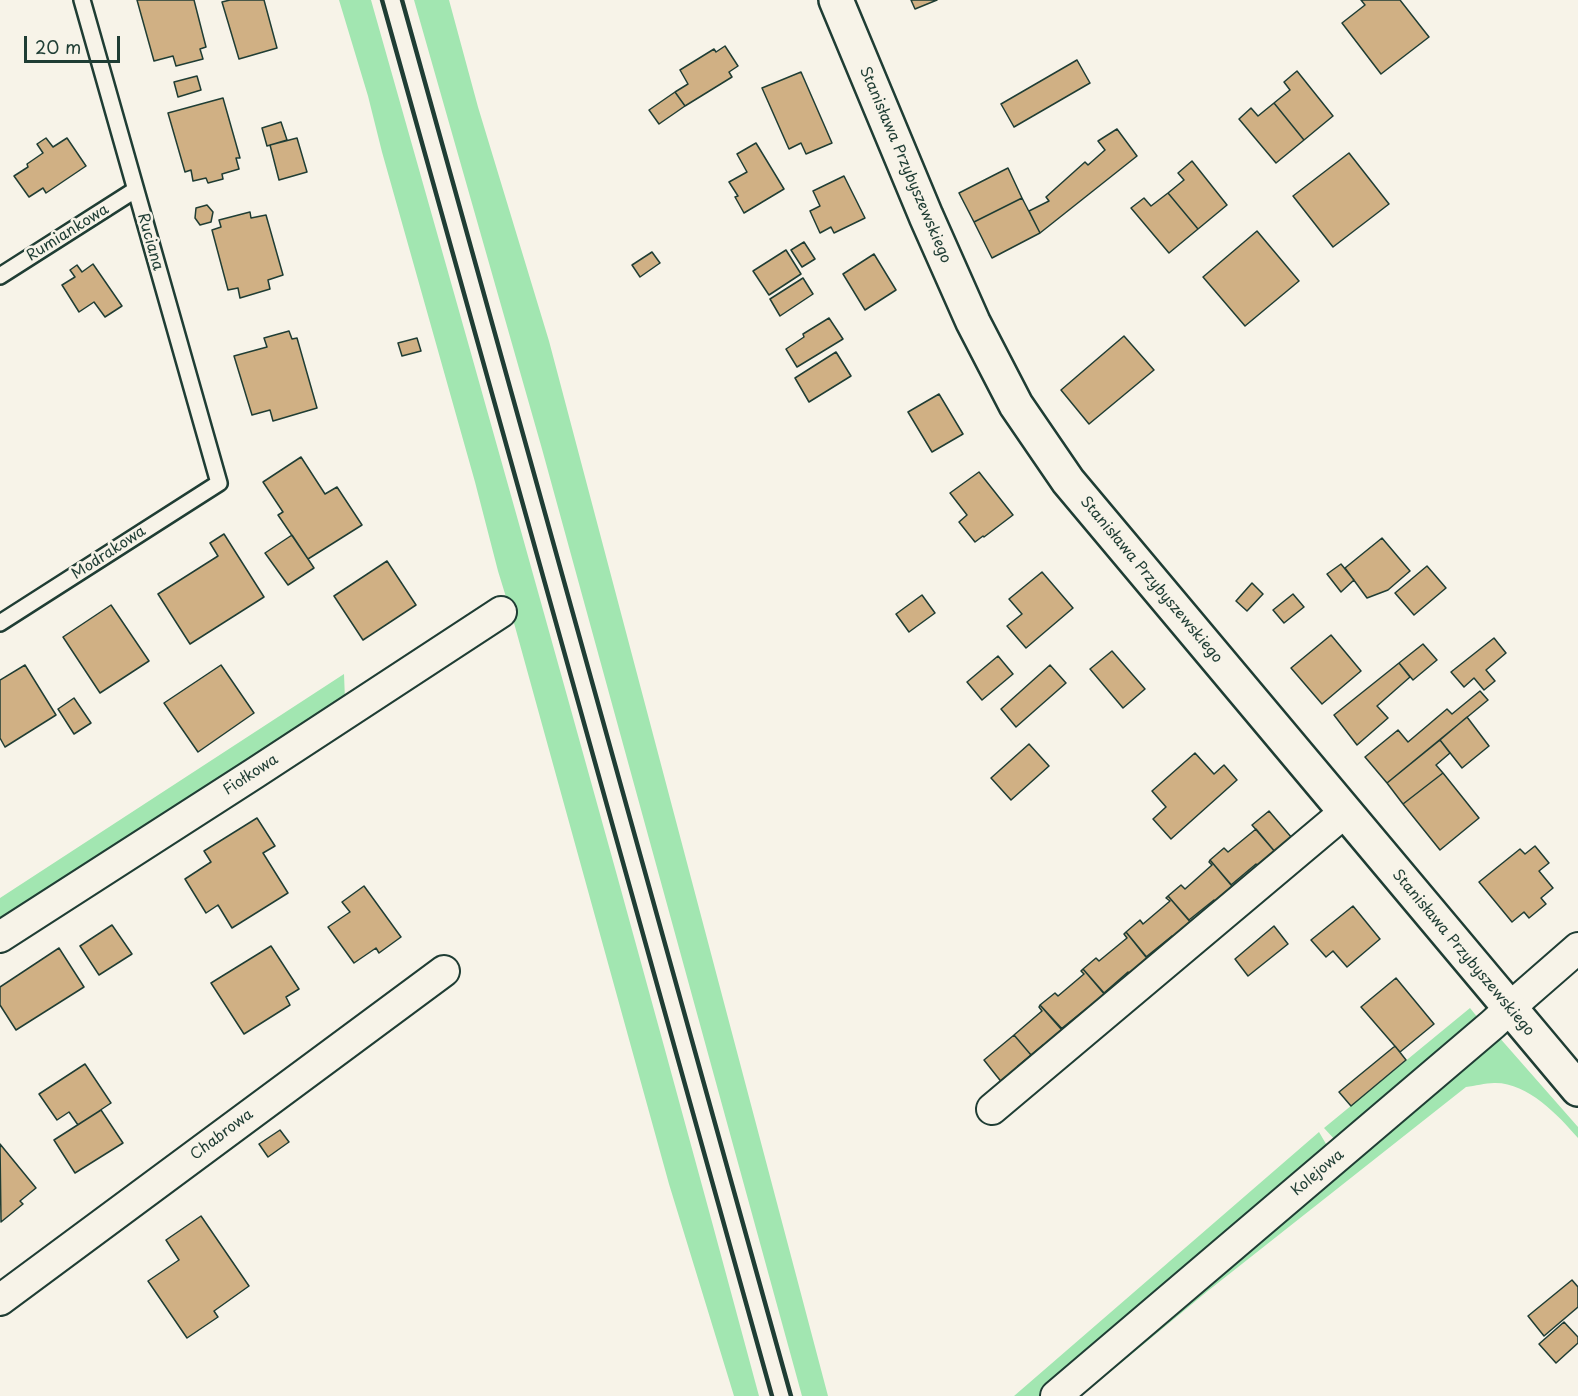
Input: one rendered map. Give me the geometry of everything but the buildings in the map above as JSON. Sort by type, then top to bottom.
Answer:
[{"type":"street","name":"Stanisława Przybyszewskiego","points":[[836,0],[954,278],[1016,405],[1068,481],[1578,1089]]},
{"type":"street","name":"Fiołkowa","points":[[0,937],[501,612]]},
{"type":"street","points":[[992,1109],[1345,812]]},
{"type":"street","name":"Kolejowa","points":[[1056,1396],[1493,1024],[1578,948]]},
{"type":"street","name":"Chabrowa","points":[[0,1300],[444,971]]},
{"type":"lane","name":"Ruciana","points":[[82,0],[219,483]]},
{"type":"lane","name":"Rumiankowa","points":[[0,276],[135,190]]},
{"type":"lane","name":"Modrakowa","points":[[0,623],[219,483]]},
{"type":"green space","points":[[339,0],[371,0],[568,698],[759,1396],[734,1396],[669,1184],[368,96]]},
{"type":"green space","points":[[414,0],[449,0],[478,107],[549,341],[828,1396],[802,1396],[542,449]]},
{"type":"green space","points":[[344,674],[345,700],[0,926],[0,898]]},
{"type":"green space","points":[[1470,1008],[1478,1018],[1337,1142],[1324,1128]]},
{"type":"green space","points":[[1498,1036],[1578,1127],[1578,1138],[1551,1110],[1518,1088],[1494,1083],[1466,1087],[1209,1290],[1081,1396],[1071,1396]]},
{"type":"green space","points":[[1319,1132],[1329,1149],[1040,1396],[1014,1396]]},
{"type":"railway","points":[[382,0],[772,1396]]},
{"type":"railway","points":[[402,0],[791,1396]]}]
